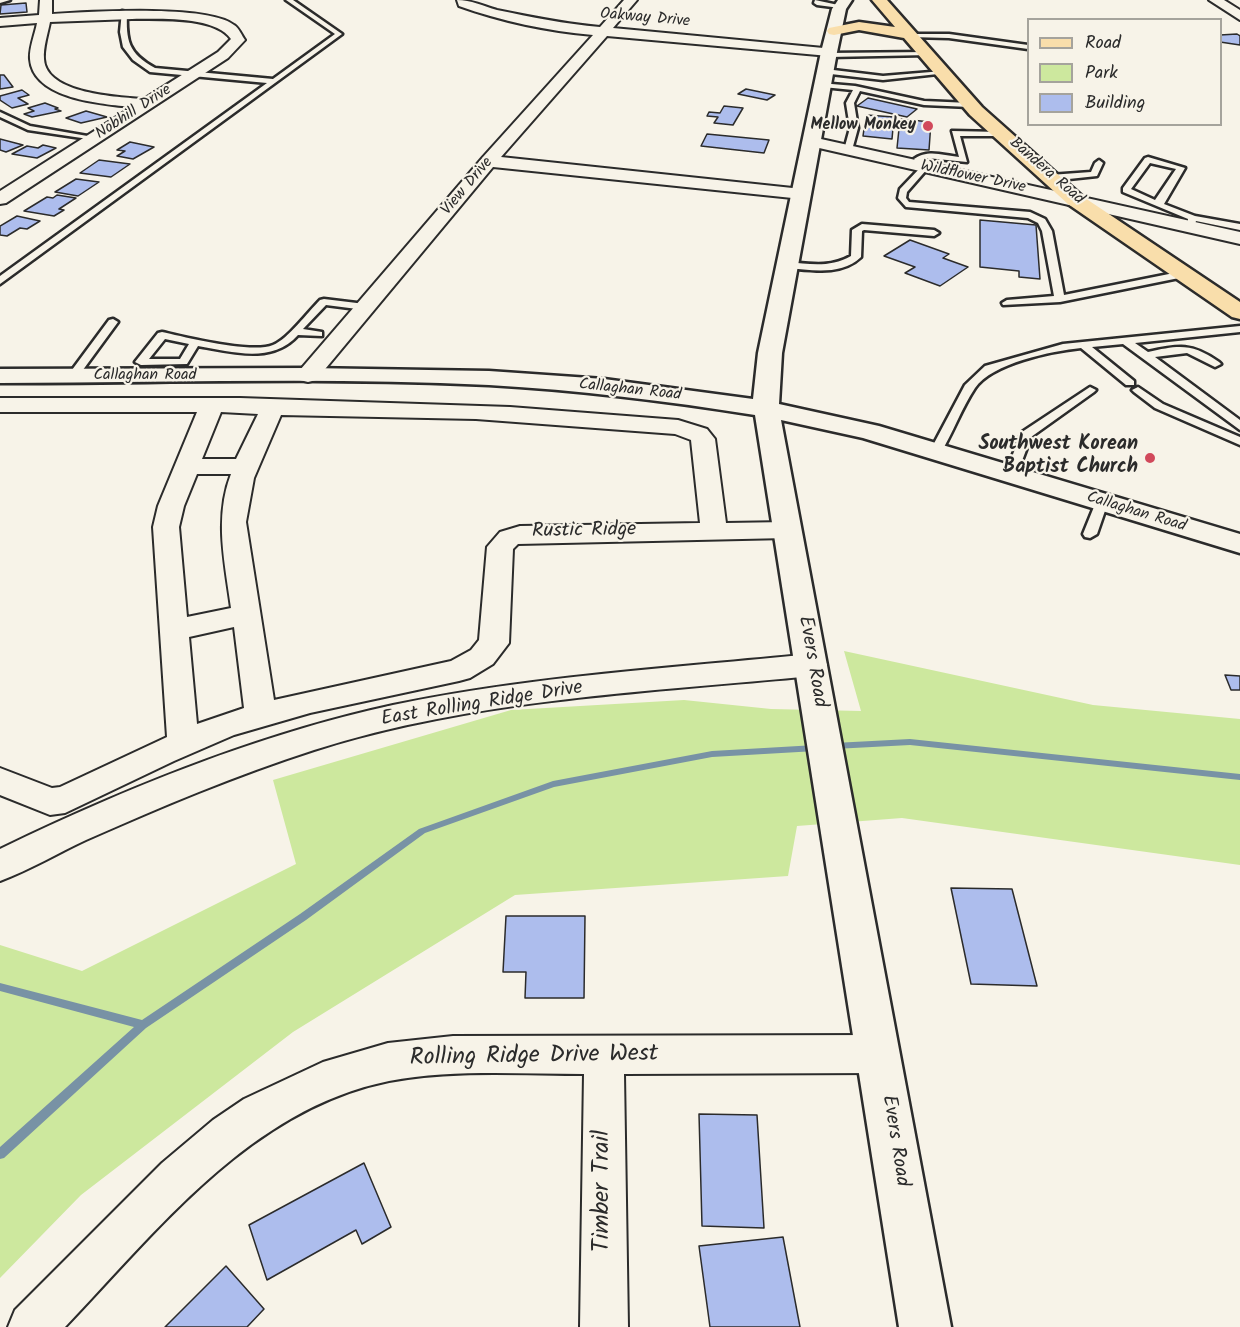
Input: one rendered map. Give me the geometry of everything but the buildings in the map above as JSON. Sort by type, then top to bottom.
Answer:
[{"type":"main road","name":"Bandera Road","points":[[879,0],[970,105],[1050,178],[1076,200],[1240,312]]},
{"type":"main road","name":"Evers Road","points":[[840,2],[770,353],[766,398],[787,530],[842,832],[924,1327]]},
{"type":"main road","points":[[834,31],[859,26],[910,35]]},
{"type":"main road","name":"Callaghan Road","points":[[0,376],[308,375],[537,381],[698,398],[768,409],[870,432],[1240,544]]},
{"type":"street","points":[[46,0],[37,61],[42,78],[58,87],[81,94],[147,104]]},
{"type":"street","name":"Oakway Drive","points":[[463,0],[463,3],[477,9],[536,23],[826,66]]},
{"type":"street","name":"View Drive","points":[[308,375],[489,161],[631,0]]},
{"type":"street","points":[[1215,0],[1240,16]]},
{"type":"street","name":"Nobhill Drive","points":[[0,199],[223,55],[238,40],[237,30],[219,18],[176,11],[124,12]]},
{"type":"street","points":[[0,22],[124,12]]},
{"type":"street","name":"Wildflower Drive","points":[[812,142],[924,168],[1192,222],[1240,238]]},
{"type":"street","points":[[489,161],[801,194]]},
{"type":"street","points":[[9,171],[37,175]]},
{"type":"street","points":[[240,405],[253,376]]},
{"type":"street","name":"Callaghan Road","points":[[0,405],[240,405],[272,408],[525,414],[678,427],[699,434],[703,439],[714,530]]},
{"type":"street","points":[[183,742],[166,526],[171,506],[212,405]]},
{"type":"street","points":[[261,715],[233,522],[238,485],[272,408]]},
{"type":"street","points":[[188,466],[246,467]]},
{"type":"street","name":"Rustic Ridge","points":[[482,657],[494,643],[500,547],[510,538],[538,532],[787,530]]},
{"type":"street","points":[[174,630],[245,615]]},
{"type":"street","name":"East Rolling Ridge Drive","points":[[0,781],[50,802],[65,800],[183,742],[224,727],[261,715],[459,670],[482,657]]},
{"type":"street","name":"East Rolling Ridge Drive","points":[[0,867],[56,839],[231,765],[343,729],[432,709],[530,694],[812,665]]},
{"type":"street","points":[[224,727],[231,765]]},
{"type":"street","name":"Rolling Ridge Drive West","points":[[32,1327],[177,1178],[228,1135],[290,1096],[323,1082],[388,1062],[453,1055],[879,1054]]},
{"type":"street","name":"Timber Trail","points":[[604,1055],[604,1327]]},
{"type":"lane","points":[[0,1],[7,0]]},
{"type":"lane","points":[[0,281],[339,34],[289,0]]},
{"type":"lane","points":[[818,0],[817,3],[840,2]]},
{"type":"lane","points":[[124,12],[123,35],[127,51],[138,62],[153,69],[193,75],[274,81]]},
{"type":"lane","points":[[910,35],[949,36],[1027,47]]},
{"type":"lane","points":[[826,66],[887,54],[927,54]]},
{"type":"lane","points":[[887,54],[893,62]]},
{"type":"lane","points":[[826,66],[872,77],[943,73]]},
{"type":"lane","points":[[826,66],[857,89],[924,103],[970,105]]},
{"type":"lane","points":[[898,69],[904,76]]},
{"type":"lane","points":[[848,150],[854,128],[850,103],[857,89]]},
{"type":"lane","points":[[0,114],[28,128],[94,138]]},
{"type":"lane","points":[[1001,134],[956,134],[964,160],[926,155],[918,159],[924,168],[903,191],[902,198],[906,204],[1030,215],[1042,221],[1047,231],[1060,299]]},
{"type":"lane","points":[[1159,205],[1160,199],[1181,168],[1148,160],[1126,190],[1192,222],[1240,227]]},
{"type":"lane","points":[[1050,178],[1094,174],[1099,163]]},
{"type":"lane","points":[[787,265],[832,269],[845,264],[856,257],[856,230],[862,227],[934,233]]},
{"type":"lane","points":[[1007,303],[1060,299],[1184,274]]},
{"type":"lane","points":[[196,342],[266,350],[283,344],[324,302],[365,307]]},
{"type":"lane","points":[[73,376],[113,322]]},
{"type":"lane","points":[[936,451],[971,385],[989,369],[1063,347],[1240,329]]},
{"type":"lane","points":[[295,332],[318,334]]},
{"type":"lane","points":[[1126,341],[1240,426]]},
{"type":"lane","points":[[1083,345],[1159,406],[1240,441]]},
{"type":"lane","points":[[1144,356],[1188,348],[1197,351],[1215,364]]},
{"type":"lane","points":[[1011,474],[1026,435],[1090,390]]},
{"type":"lane","points":[[1090,534],[1102,502]]},
{"type":"green space","points":[[844,651],[1093,705],[1240,719],[1240,865],[902,818],[797,826],[788,876],[515,895],[293,1032],[81,1195],[0,1278],[0,945],[82,971],[296,864],[273,780],[511,710],[684,700],[771,709],[861,711]]},
{"type":"waterway","points":[[834,746],[910,742],[1240,777]]},
{"type":"waterway","points":[[143,1025],[303,917],[422,831],[553,784],[712,754],[816,748]]},
{"type":"waterway","points":[[0,987],[143,1025]]},
{"type":"waterway","points":[[0,1154],[143,1025]]},
{"type":"place","name":"Mellow Monkey","points":[[928,126]]},
{"type":"place","name":"Southwest Korean Baptist Church","points":[[1150,458]]}]
